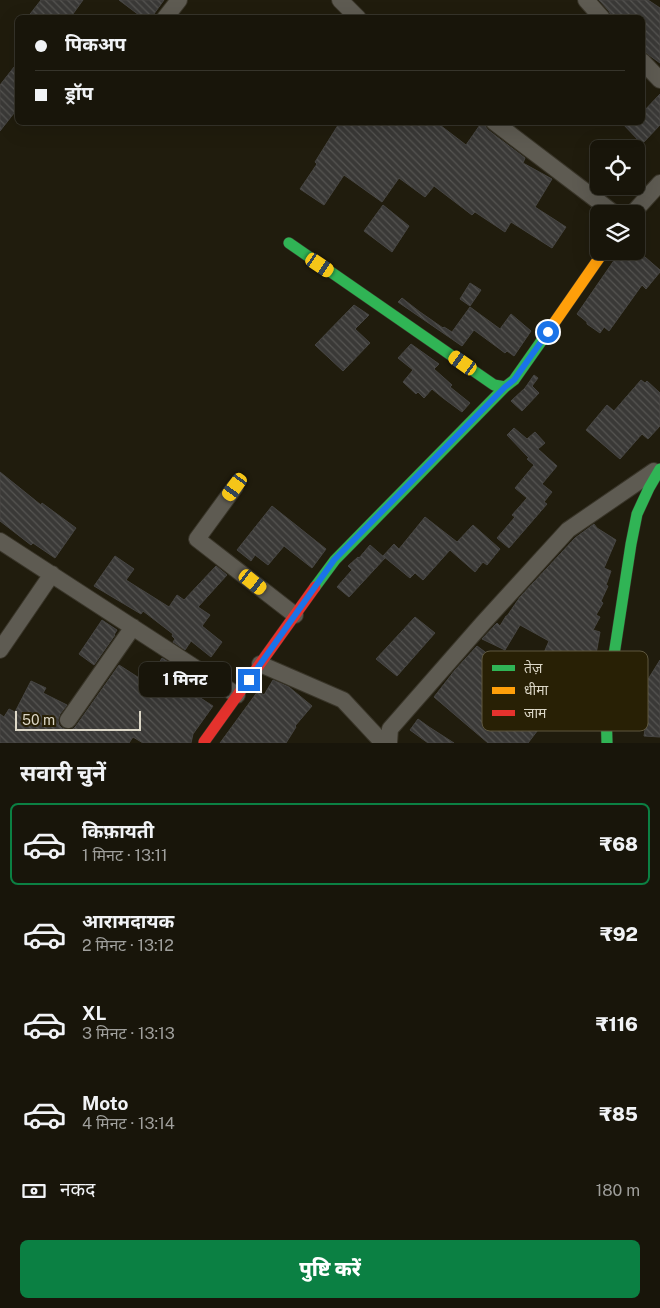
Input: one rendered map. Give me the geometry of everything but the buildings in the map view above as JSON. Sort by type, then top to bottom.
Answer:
[{"type":"street","points":[[167,15],[179,0]]},
{"type":"street","points":[[340,0],[355,15]]},
{"type":"street","points":[[586,0],[599,15]]},
{"type":"street","points":[[645,64],[660,80]]},
{"type":"street","points":[[498,125],[603,205]]},
{"type":"street","points":[[640,205],[660,183]]},
{"type":"street","points":[[289,243],[494,385],[505,387]]},
{"type":"street","points":[[204,742],[334,560],[514,380],[598,260]]},
{"type":"street","points":[[389,743],[390,729],[568,530],[660,468]]},
{"type":"street","points":[[615,651],[637,514],[660,468]]},
{"type":"street","points":[[235,487],[198,540],[295,615]]},
{"type":"street","points":[[0,541],[237,695]]},
{"type":"street","points":[[0,650],[52,574]]},
{"type":"street","points":[[68,720],[133,627]]},
{"type":"street","points":[[260,664],[343,700],[383,743]]},
{"type":"traffic: fast","points":[[289,243],[494,385],[505,387],[514,380],[552,326]]},
{"type":"traffic: fast","points":[[315,587],[335,560],[505,387]]},
{"type":"traffic: fast","points":[[615,651],[637,514],[660,469]]},
{"type":"traffic: fast","points":[[607,731],[607,743]]},
{"type":"traffic: slow","points":[[552,326],[598,260]]},
{"type":"traffic: jam","points":[[204,742],[315,587]]},
{"type":"route","points":[[249,680],[334,560],[514,380],[548,332]]}]
